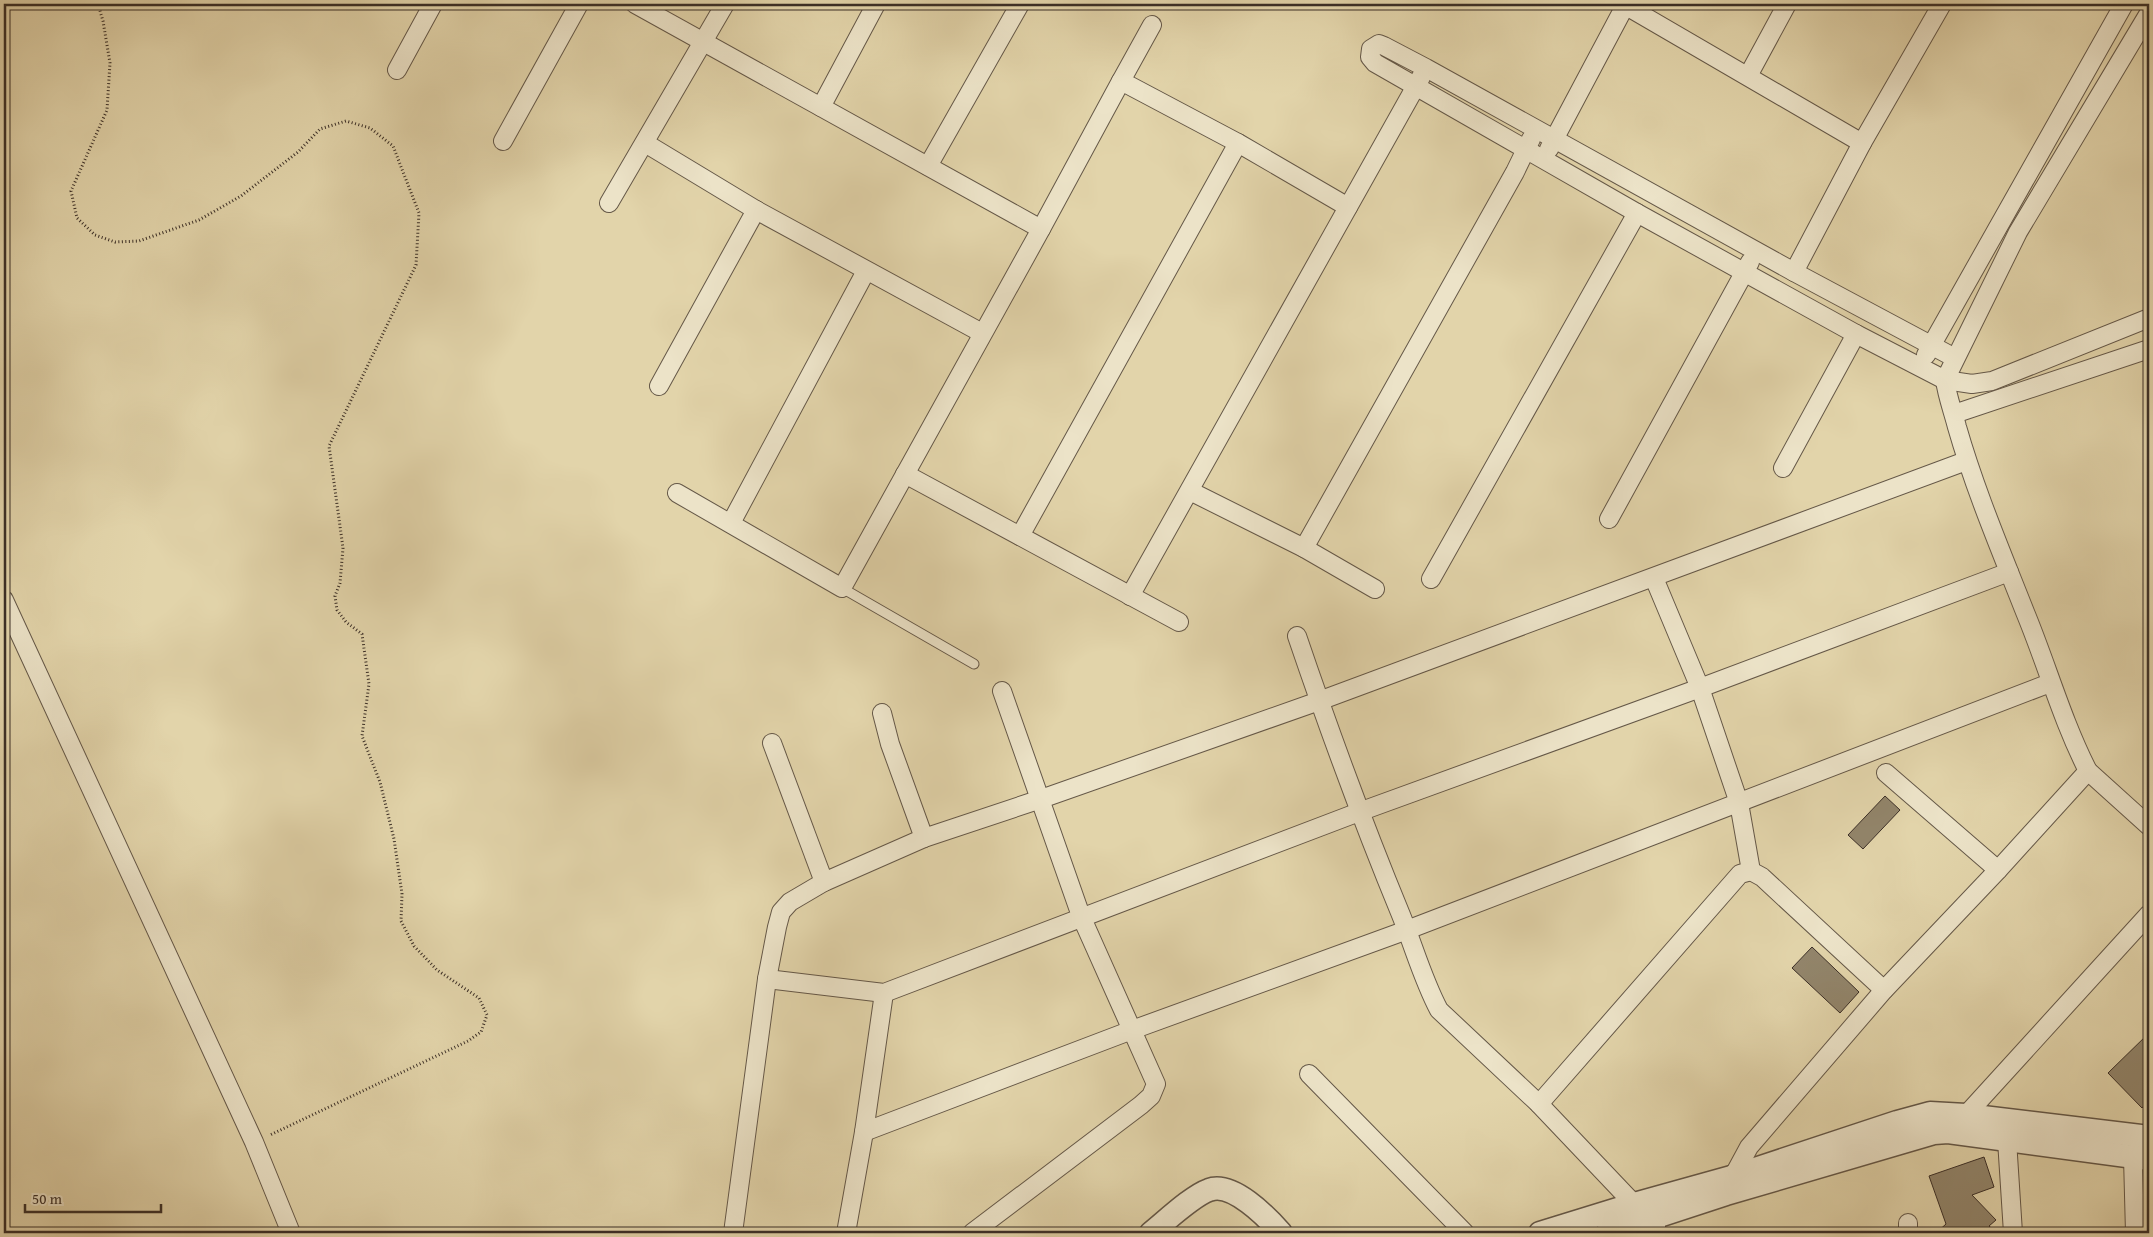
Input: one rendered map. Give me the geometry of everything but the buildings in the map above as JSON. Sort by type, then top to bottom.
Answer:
[{"type":"street","points":[[397,70],[433,4]]},
{"type":"street","points":[[503,141],[579,4]]},
{"type":"street","points":[[636,4],[1042,229]]},
{"type":"street","points":[[610,203],[724,4]]},
{"type":"street","points":[[821,107],[876,4]]},
{"type":"street","points":[[928,166],[1020,4]]},
{"type":"street","points":[[1544,160],[1625,4],[1862,143]]},
{"type":"street","points":[[1748,76],[1787,4]]},
{"type":"street","points":[[1794,272],[1862,143],[1942,4]]},
{"type":"street","points":[[1921,367],[1930,345],[2124,4]]},
{"type":"street","points":[[2149,14],[2018,232],[1945,380],[1946,392],[1954,414],[1966,461],[2026,614],[2050,683],[2076,746],[2088,771],[2149,826]]},
{"type":"street","points":[[677,493],[842,588],[982,333],[1042,229],[1152,25]]},
{"type":"street","points":[[1955,358],[1794,272],[1426,68],[1379,44],[1371,49],[1370,57],[1375,63],[1416,87],[1637,213],[1856,334],[1945,380],[1972,384],[1992,381],[2149,318]]},
{"type":"street","points":[[1130,596],[1426,68]]},
{"type":"street","points":[[1121,81],[1238,143],[1348,207]]},
{"type":"street","points":[[1304,548],[1526,150],[1535,129]]},
{"type":"street","points":[[646,143],[756,210],[982,333]]},
{"type":"street","points":[[1020,536],[1238,143]]},
{"type":"street","points":[[659,386],[756,210]]},
{"type":"street","points":[[1431,579],[1637,213]]},
{"type":"street","points":[[1608,518],[1746,272],[1755,250]]},
{"type":"street","points":[[731,523],[866,271]]},
{"type":"street","points":[[1783,468],[1856,334]]},
{"type":"street","points":[[1954,414],[2149,349]]},
{"type":"street","points":[[733,1233],[767,979],[781,912],[790,902],[824,882],[924,838],[1319,701],[1966,461]]},
{"type":"street","points":[[905,474],[1179,622]]},
{"type":"street","points":[[1190,491],[1304,548],[1375,589]]},
{"type":"street","points":[[767,979],[884,993],[1081,916],[1359,812],[1700,688],[2008,572]]},
{"type":"street","points":[[1654,578],[1700,688],[1739,803],[1751,871]]},
{"type":"street","points":[[4,600],[10,626],[254,1142],[291,1233]]},
{"type":"street","points":[[1297,636],[1359,812],[1439,1010],[1539,1104],[1634,1204]]},
{"type":"street","points":[[864,1132],[1132,1030],[1407,930],[2050,683]]},
{"type":"street","points":[[972,1233],[1141,1105],[1151,1096],[1156,1084],[1081,916],[1002,691]]},
{"type":"street","points":[[882,713],[890,744],[924,838]]},
{"type":"street","points":[[772,743],[824,882]]},
{"type":"street","points":[[1728,1186],[1749,1147],[1884,990],[1998,870],[2088,771]]},
{"type":"street","points":[[1886,773],[1998,870]]},
{"type":"street","points":[[1539,1104],[1740,874],[1751,871],[1762,876],[1884,990]]},
{"type":"street","points":[[1966,1115],[2149,914]]},
{"type":"street","points":[[846,1233],[864,1132],[884,993]]},
{"type":"street","points":[[1309,1074],[1465,1233]]},
{"type":"street","points":[[1607,1233],[1656,1226],[1728,1186],[1897,1122],[1930,1113],[2148,1134],[2141,1158],[2135,1233]]},
{"type":"street","points":[[1540,1233],[1634,1204],[1728,1186],[1934,1133],[1948,1132],[2141,1158]]},
{"type":"street","points":[[2007,1140],[2013,1233]]},
{"type":"street","points":[[1151,1233],[1204,1192],[1217,1188],[1230,1190],[1242,1198],[1281,1233]]},
{"type":"lane","points":[[842,588],[974,664]]},
{"type":"path","points":[[98,4],[103,21],[110,63],[107,110],[71,191],[77,218],[95,235],[115,242],[140,241],[199,220],[241,196],[298,152],[320,129],[346,121],[370,128],[393,146],[419,212],[416,265],[328,446],[342,548],[340,583],[335,596],[338,610],[346,622],[362,634],[369,684],[362,736],[380,782],[394,839],[402,894],[401,921],[414,946],[437,970],[478,998],[487,1015],[481,1032],[468,1041],[254,1142]]}]
